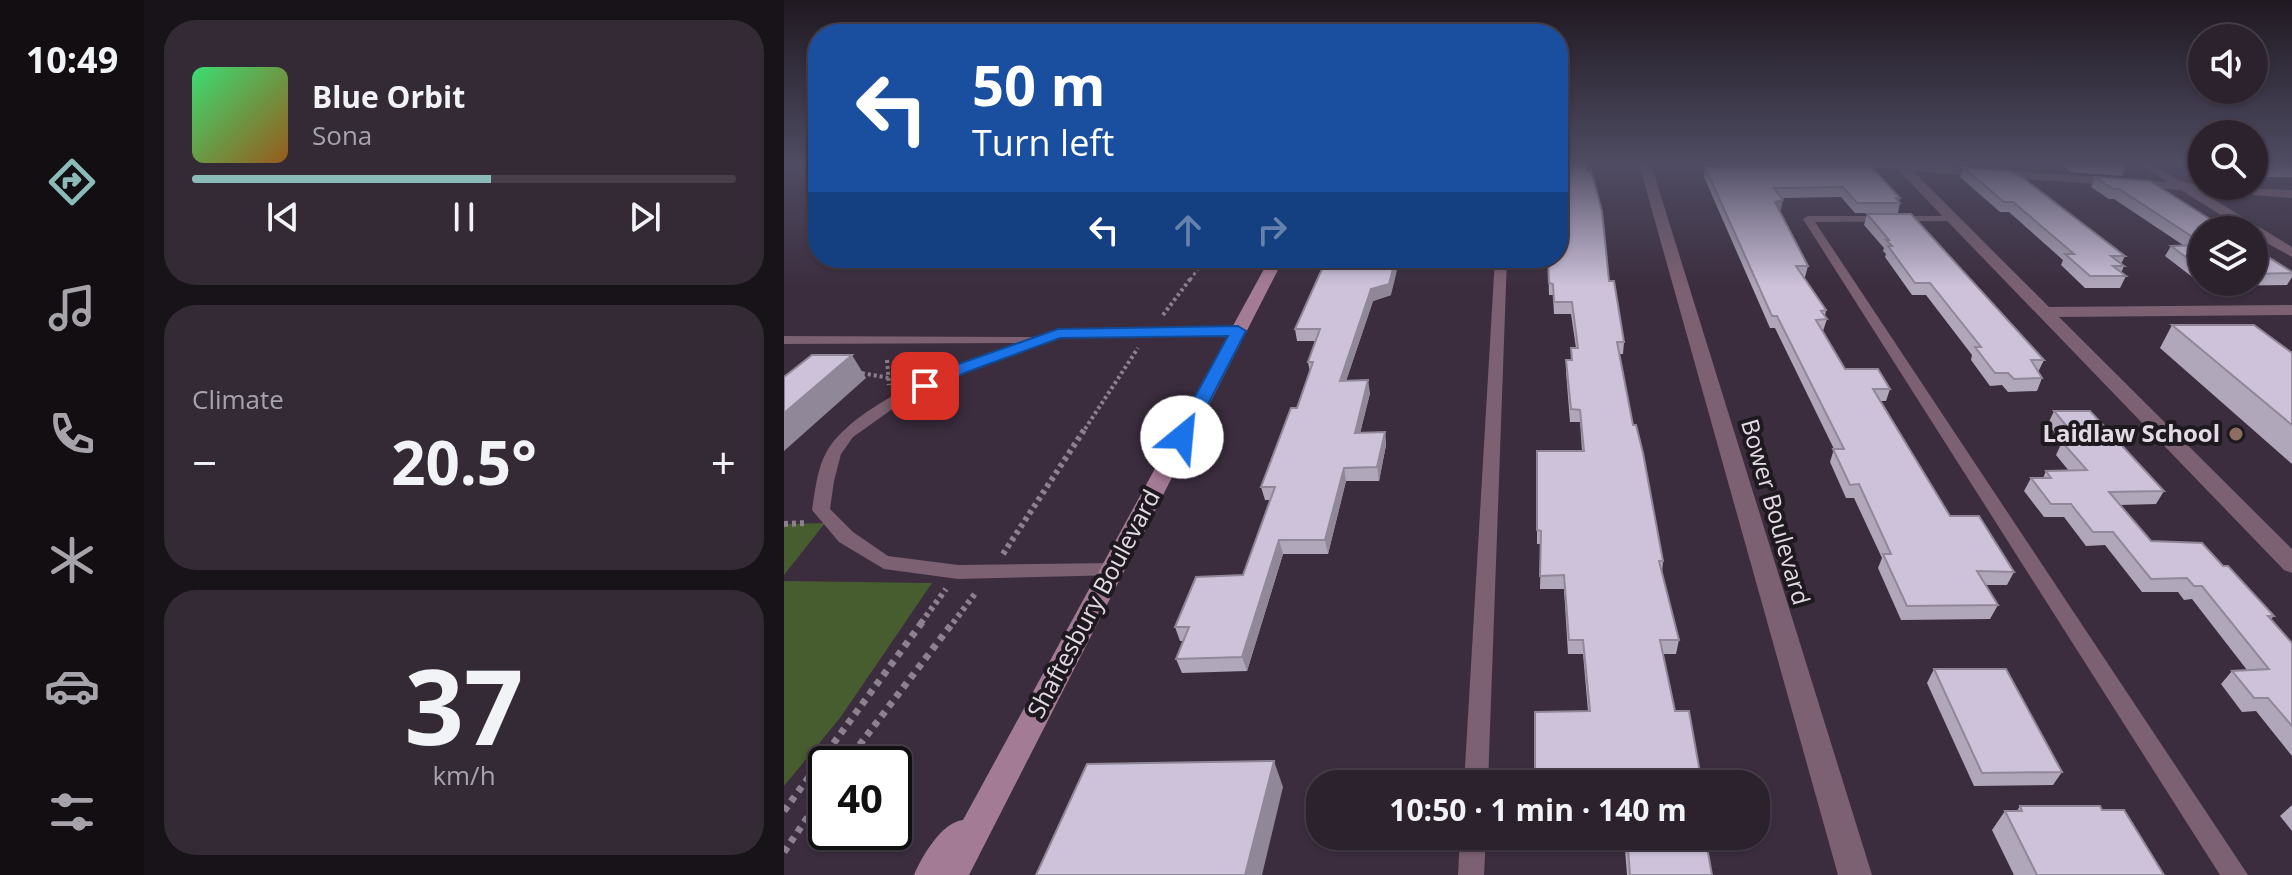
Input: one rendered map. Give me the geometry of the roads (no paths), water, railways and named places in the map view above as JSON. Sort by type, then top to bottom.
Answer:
[{"type":"street","name":"Bower Boulevard","points":[[1657,205],[1855,875]]},
{"type":"street","points":[[1938,205],[2292,564]]},
{"type":"street","points":[[2214,205],[2292,253]]},
{"type":"street","name":"Shaftesbury Boulevard","points":[[951,875],[1272,268]]},
{"type":"street","points":[[2043,312],[2292,310]]},
{"type":"street","name":"Shaftesbury Boulevard","points":[[931,875],[1000,780]]},
{"type":"lane","points":[[1951,219],[1808,219],[2235,875]]},
{"type":"lane","points":[[1477,770],[1501,268]]},
{"type":"lane","points":[[1113,570],[958,572],[884,562],[846,537],[821,510],[833,454],[858,426],[899,400],[961,368],[1058,333],[1238,331]]},
{"type":"lane","points":[[784,340],[1042,339]]},
{"type":"lane","points":[[1471,875],[1472,850]]},
{"type":"place","name":"Laidlaw School","points":[[2236,434]]}]
